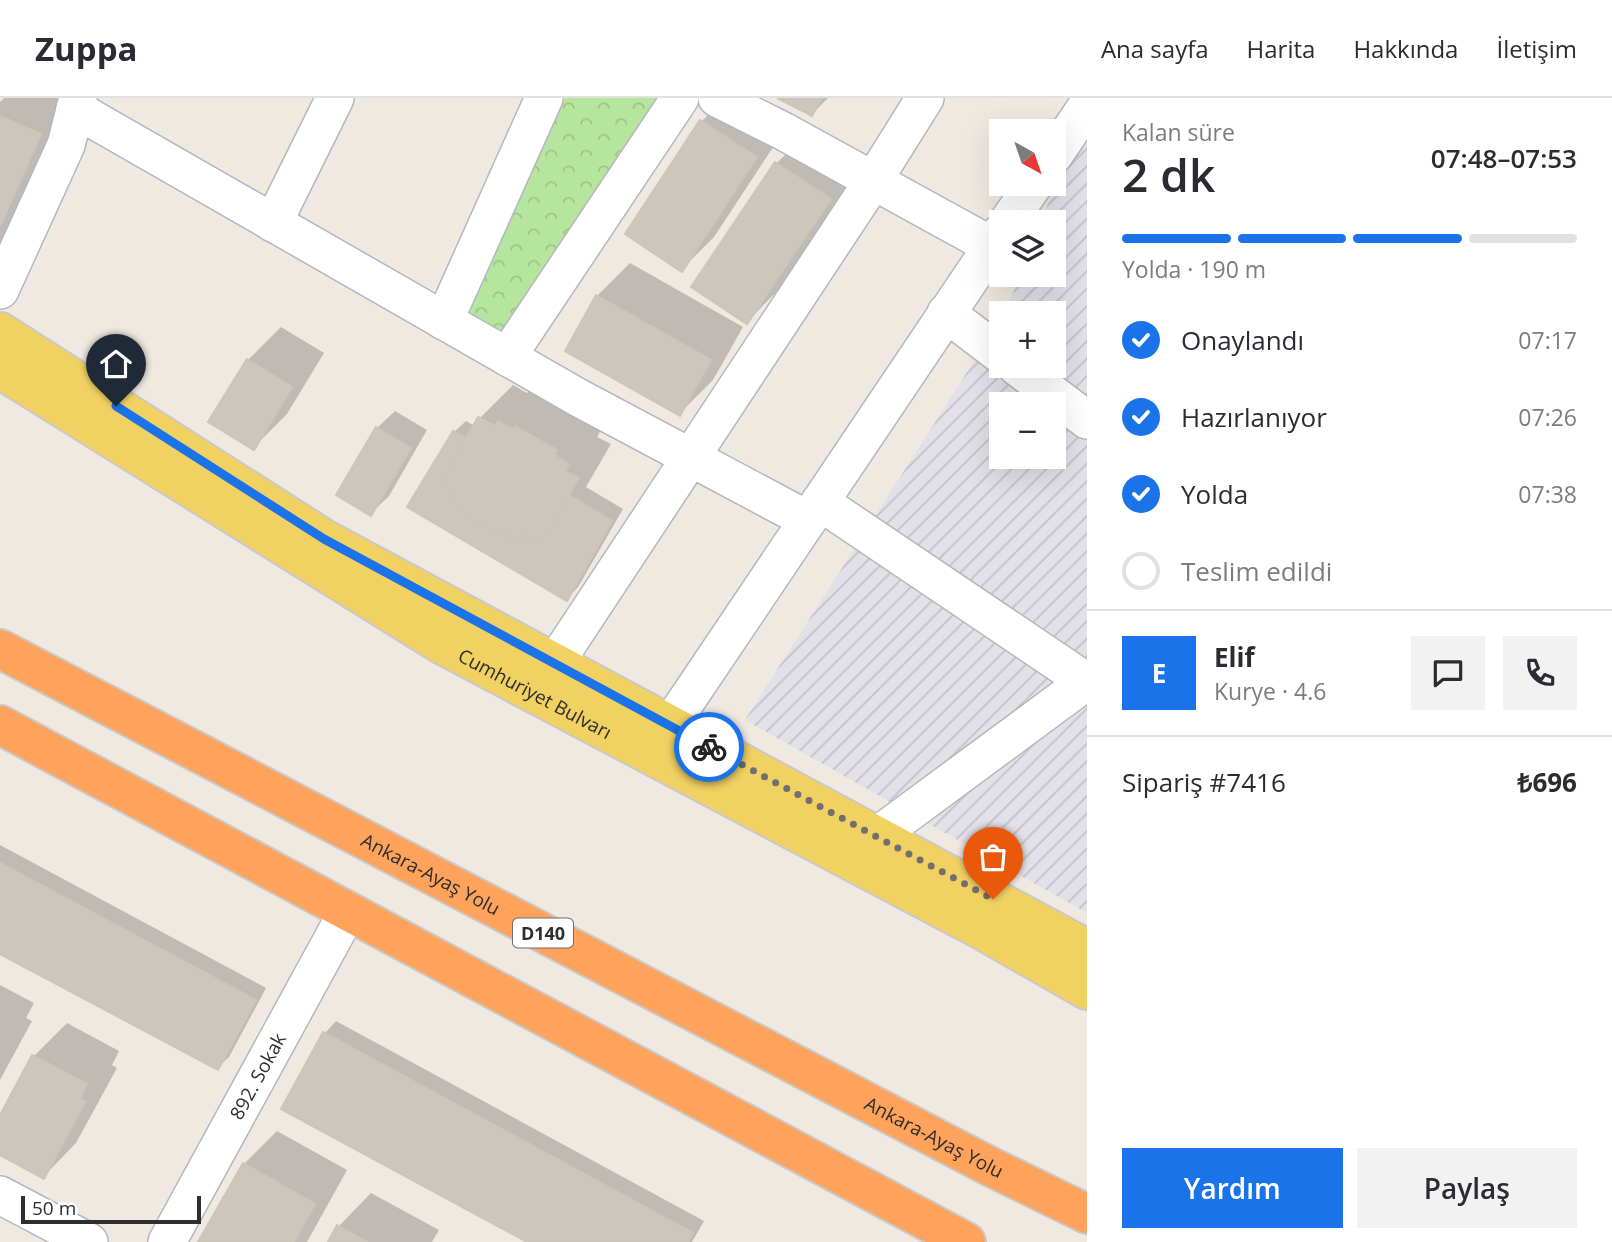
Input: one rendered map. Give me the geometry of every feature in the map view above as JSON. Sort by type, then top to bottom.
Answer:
[{"type":"highway","name":"Ankara-Ayaş Yolu","points":[[0,649],[991,1167],[1087,1214]]},
{"type":"highway","points":[[0,725],[967,1242]]},
{"type":"main road","name":"Cumhuriyet Bulvarı","points":[[0,332],[324,539],[1087,949]]},
{"type":"main road","name":"Cumhuriyet Bulvarı","points":[[0,369],[441,644],[982,930],[1087,989]]},
{"type":"street","points":[[273,223],[335,98]]},
{"type":"street","points":[[444,321],[544,98]]},
{"type":"street","points":[[507,357],[680,98]]},
{"type":"street","points":[[717,98],[873,181],[989,229]]},
{"type":"street","points":[[555,663],[925,98]]},
{"type":"street","points":[[0,290],[65,145],[77,104],[273,223],[507,357],[691,457],[814,511],[1087,681],[877,836]]},
{"type":"street","points":[[1066,137],[1087,106]]},
{"type":"street","points":[[670,725],[989,252]]},
{"type":"street","points":[[947,313],[989,346]]},
{"type":"street","points":[[1032,378],[1087,420]]},
{"type":"street","name":"892. Sokak","points":[[167,1242],[348,911]]},
{"type":"street","points":[[0,1195],[89,1242]]},
{"type":"shaded area","points":[[1087,101],[1087,913],[745,720],[989,338],[989,378],[1066,378],[1066,301],[1009,301],[1016,287],[1066,287],[1066,210],[1046,210],[1051,196],[1066,196],[1066,156]]},
{"type":"green space","points":[[565,98],[667,98],[510,339],[464,316]]},
{"type":"building","points":[[777,98],[822,98],[812,116]]},
{"type":"building","points":[[0,116],[41,134],[0,226]]},
{"type":"building","points":[[700,120],[757,157],[682,272],[625,234]]},
{"type":"building","points":[[775,162],[831,199],[747,324],[691,287]]},
{"type":"building","points":[[596,295],[711,360],[680,416],[565,351]]},
{"type":"building","points":[[247,359],[292,387],[254,450],[208,422]]},
{"type":"building","points":[[478,417],[495,426],[498,421],[513,429],[515,426],[557,450],[554,455],[569,464],[565,471],[579,478],[541,543],[526,534],[522,542],[509,534],[506,539],[462,513],[465,507],[450,499],[453,493],[439,485]]},
{"type":"building","points":[[376,427],[411,448],[371,516],[336,495]]},
{"type":"building","points":[[453,431],[466,438],[439,485],[453,493],[450,499],[465,507],[462,513],[506,539],[509,534],[522,542],[526,534],[541,543],[569,495],[612,521],[567,601],[407,507]]},
{"type":"building","points":[[0,863],[256,1000],[218,1070],[0,954]]},
{"type":"building","points":[[323,1032],[693,1233],[688,1242],[527,1242],[281,1109]]},
{"type":"building","points":[[32,1055],[87,1084],[80,1099],[85,1102],[44,1179],[0,1155],[0,1115]]},
{"type":"building","points":[[243,1163],[315,1204],[294,1242],[198,1242]]},
{"type":"building","points":[[337,1225],[367,1242],[328,1242]]},
{"type":"way so far","points":[[709,747],[993,899]]},
{"type":"route","points":[[116,406],[324,539],[709,747]]}]
